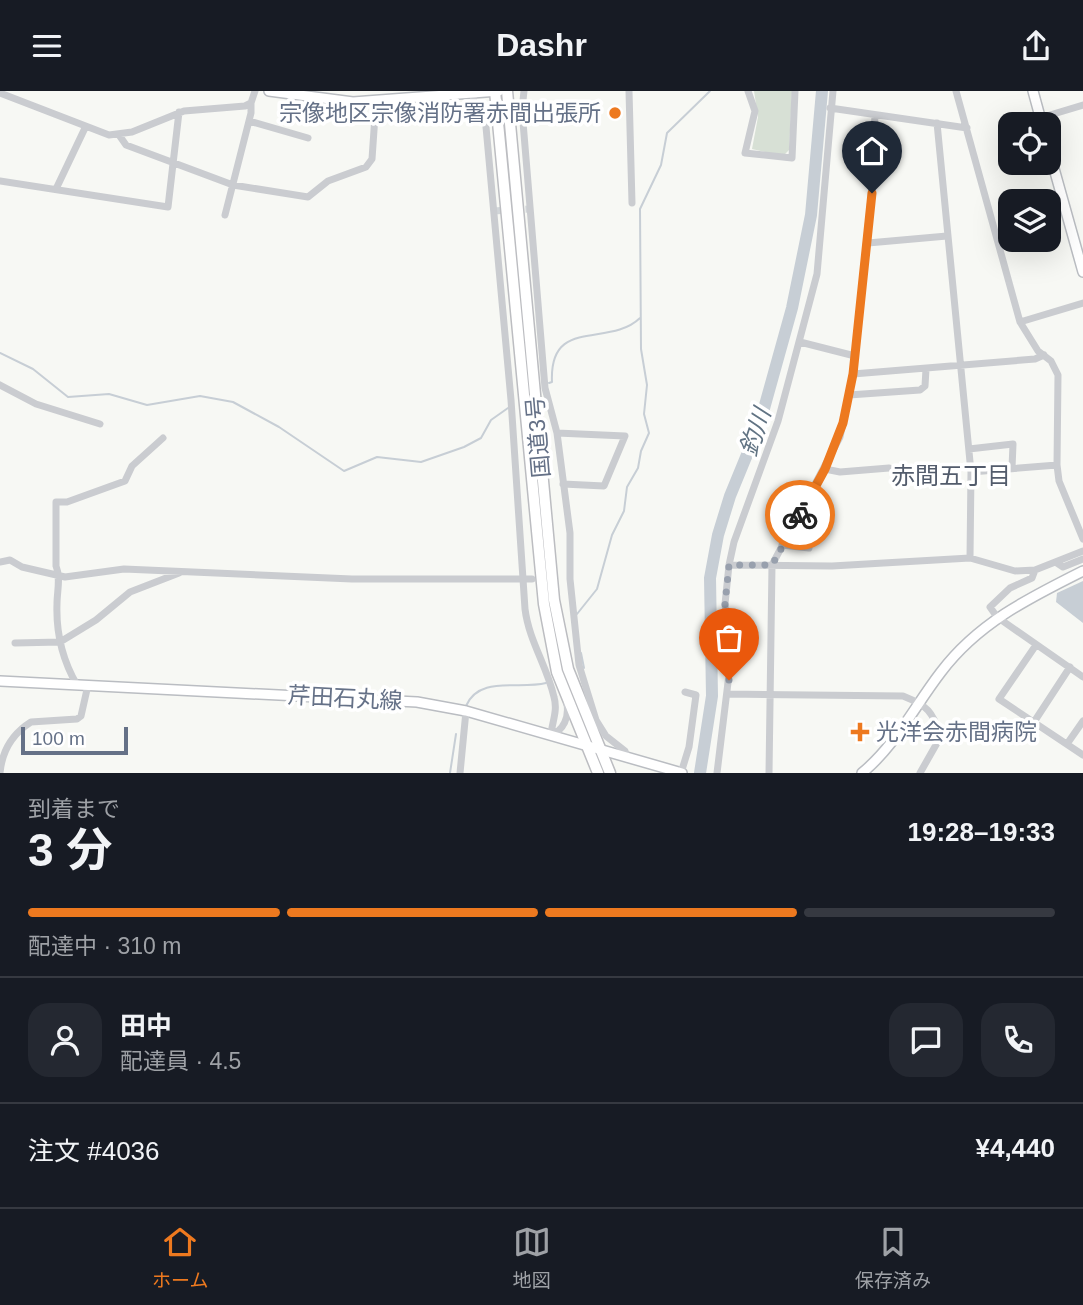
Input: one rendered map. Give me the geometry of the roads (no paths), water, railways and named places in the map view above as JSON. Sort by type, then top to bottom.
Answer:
[{"type":"highway","name":"国道3号","points":[[496,91],[526,360]]},
{"type":"highway","name":"国道3号","points":[[507,91],[544,604],[557,672],[567,703],[598,773]]},
{"type":"highway","name":"国道3号","points":[[530,407],[560,635],[569,669],[598,749],[610,773]]},
{"type":"main road","points":[[269,91],[325,101],[376,101],[406,94],[496,91]]},
{"type":"main road","points":[[1033,91],[1039,112]]},
{"type":"main road","points":[[1056,175],[1083,272]]},
{"type":"main road","points":[[862,773],[893,742],[950,661],[997,617],[1022,601],[1083,571]]},
{"type":"main road","name":"芹田石丸線","points":[[0,683],[387,699],[466,711],[681,773]]},
{"type":"street","points":[[225,215],[255,91]]},
{"type":"street","points":[[524,91],[522,110],[545,388],[557,433],[570,533],[570,579],[579,665],[596,720],[606,736],[625,751],[627,758]]},
{"type":"street","points":[[629,91],[632,202]]},
{"type":"street","points":[[748,91],[755,111],[745,153],[784,159],[792,158],[796,91]]},
{"type":"street","points":[[717,773],[730,666],[725,604],[729,565],[734,542],[778,421],[821,251],[833,91]]},
{"type":"street","points":[[956,91],[1020,322],[1051,361],[1058,375],[1059,481],[1083,539]]},
{"type":"street","points":[[0,93],[85,128],[119,135],[179,112],[245,106],[251,103]]},
{"type":"street","points":[[473,93],[474,106],[485,116],[529,579],[528,632],[555,699],[556,715],[551,735]]},
{"type":"street","points":[[119,135],[126,145],[170,164],[233,185],[308,197],[328,181],[366,167],[372,159],[376,101]]},
{"type":"street","points":[[1061,113],[1083,105]]},
{"type":"street","points":[[830,108],[967,128]]},
{"type":"street","points":[[0,181],[167,207],[170,164],[179,112]]},
{"type":"street","points":[[769,773],[772,565],[840,437],[855,356],[874,168],[872,155],[875,116]]},
{"type":"street","points":[[249,121],[308,138]]},
{"type":"street","points":[[937,123],[971,472],[970,558]]},
{"type":"street","points":[[56,189],[85,128]]},
{"type":"street","points":[[867,243],[947,236]]},
{"type":"street","points":[[1020,322],[1083,303]]},
{"type":"street","points":[[800,342],[855,356]]},
{"type":"street","points":[[853,374],[1035,359],[1044,355]]},
{"type":"street","points":[[849,395],[920,390],[925,386],[926,369]]},
{"type":"street","points":[[0,385],[36,404],[100,424]]},
{"type":"street","points":[[557,433],[625,436],[604,486],[563,484]]},
{"type":"street","points":[[76,685],[60,642],[56,502],[67,502],[125,481],[132,466],[163,438]]},
{"type":"street","points":[[969,449],[1013,444],[1012,468]]},
{"type":"street","points":[[971,472],[1057,465]]},
{"type":"street","points":[[825,469],[840,472],[889,467]]},
{"type":"street","points":[[782,545],[809,548],[812,523],[797,521]]},
{"type":"street","points":[[729,565],[832,566],[970,558],[1015,571],[1035,570],[1083,551]]},
{"type":"street","points":[[1057,563],[1063,567],[1083,559]]},
{"type":"street","points":[[0,562],[10,560],[22,567],[65,577],[124,569],[352,579],[529,579]]},
{"type":"street","points":[[1035,570],[1032,578],[1010,588],[990,607],[997,617],[1083,677]]},
{"type":"street","points":[[15,643],[60,642],[96,620],[130,592],[180,573]]},
{"type":"street","points":[[557,578],[570,579]]},
{"type":"street","points":[[1036,645],[999,699],[1083,755]]},
{"type":"street","points":[[1034,722],[1070,667]]},
{"type":"street","points":[[1,773],[6,748],[24,726],[31,722],[77,719],[81,716],[88,685]]},
{"type":"street","points":[[681,773],[689,747],[696,695],[685,692]]},
{"type":"street","points":[[728,694],[770,697],[903,696],[934,714],[941,736],[920,773]]},
{"type":"street","points":[[551,735],[562,726],[567,717],[567,703]]},
{"type":"street","points":[[460,773],[466,711]]},
{"type":"street","points":[[1068,744],[1083,721]]},
{"type":"waterway","points":[[577,614],[597,589],[612,535],[624,511],[627,487],[638,468],[641,451],[649,433],[644,414],[647,385],[641,349],[640,209],[661,165],[667,133],[710,91]]},
{"type":"waterway","name":"釣川","points":[[700,773],[712,696],[710,578],[718,535],[730,496],[760,423],[792,308],[811,215],[822,91]]},
{"type":"waterway","points":[[549,383],[552,382],[554,362],[560,348],[570,341],[627,327],[640,318]]},
{"type":"waterway","points":[[0,353],[33,369],[68,397],[109,394],[147,405],[200,396],[233,402],[279,427],[344,471],[377,457],[421,462],[464,447],[481,438],[491,420],[508,408]]},
{"type":"waterway","points":[[581,653],[584,668]]},
{"type":"waterway","points":[[466,706],[472,696],[490,687],[546,683]]},
{"type":"waterway","points":[[450,773],[456,734]]},
{"type":"tunnel","points":[[494,211],[530,209]]},
{"type":"place","name":"宗像地区宗像消防署赤間出張所","points":[[615,113]]},
{"type":"place","name":"光洋会赤間病院","points":[[860,732]]},
{"type":"district","name":"赤間五丁目","points":[[951,475]]}]
